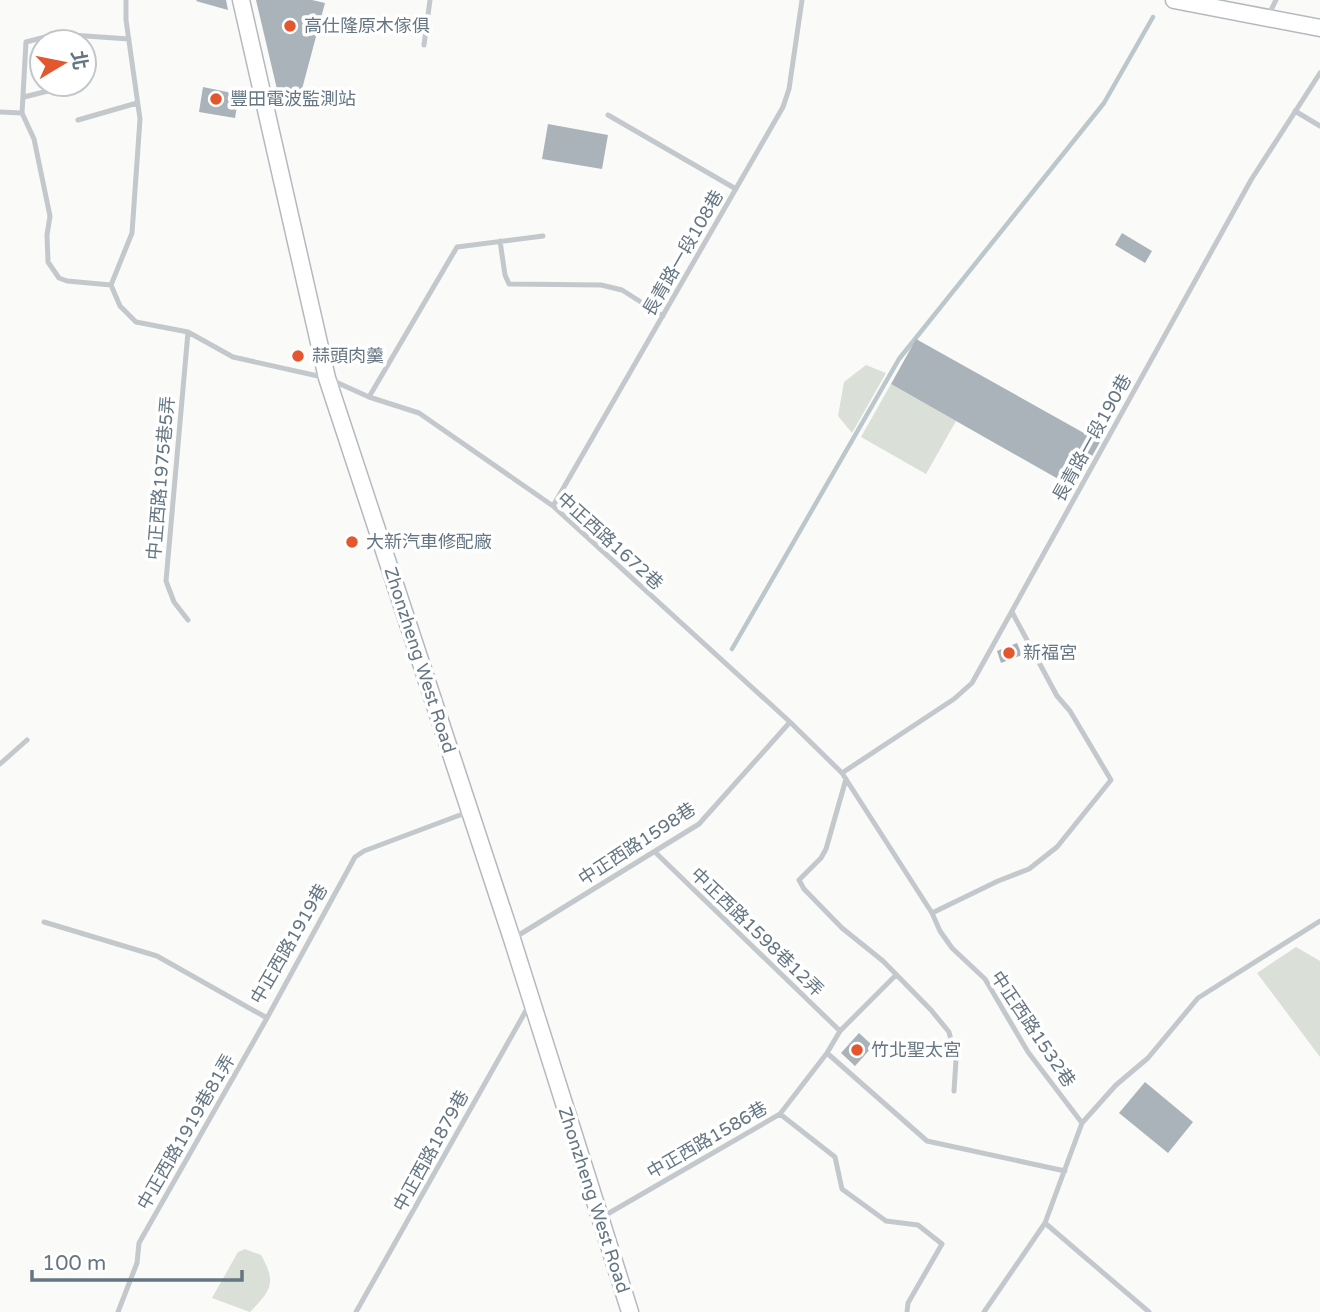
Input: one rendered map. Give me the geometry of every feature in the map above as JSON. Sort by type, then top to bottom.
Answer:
[{"type":"main road","name":"Zhonzheng West Road","points":[[242,0],[327,378],[512,939],[530,1003],[630,1312]]},
{"type":"main road","points":[[1174,0],[1320,28]]},
{"type":"lane","points":[[28,41],[22,113],[34,139],[50,216],[47,235],[48,262],[59,278],[66,281],[111,285],[132,233],[140,119],[126,0]]},
{"type":"lane","points":[[424,45],[430,0]]},
{"type":"lane","name":"長青路一段108巷","points":[[553,506],[783,107],[789,89],[802,0]]},
{"type":"lane","points":[[1268,18],[1276,0]]},
{"type":"lane","points":[[98,37],[129,39]]},
{"type":"lane","name":"長青路一段190巷","points":[[844,776],[954,699],[972,683],[1251,180],[1320,73]]},
{"type":"lane","points":[[24,97],[28,96]]},
{"type":"lane","points":[[78,120],[138,103]]},
{"type":"lane","points":[[1296,111],[1320,126]]},
{"type":"lane","points":[[0,112],[22,113]]},
{"type":"lane","points":[[608,115],[736,189]]},
{"type":"lane","points":[[369,397],[457,247],[543,236]]},
{"type":"lane","points":[[500,241],[509,284],[601,285],[622,290],[663,316]]},
{"type":"lane","name":"中正西路1672巷","points":[[111,285],[120,306],[136,322],[188,332],[233,357],[327,378],[369,397],[419,413],[553,506],[790,722],[844,776]]},
{"type":"lane","name":"中正西路1975巷5弄","points":[[188,332],[166,580],[174,602],[188,620]]},
{"type":"lane","points":[[932,913],[1029,869],[1058,847],[1111,780],[1070,712],[1057,696],[1012,612]]},
{"type":"lane","name":"中正西路1598巷","points":[[512,939],[656,853],[699,824],[790,722]]},
{"type":"lane","points":[[0,764],[27,740]]},
{"type":"lane","points":[[844,776],[826,849],[821,858],[799,880],[804,889],[842,928],[883,961],[949,1032],[956,1060],[954,1091]]},
{"type":"lane","name":"中正西路1532巷","points":[[844,776],[932,913],[940,932],[952,948],[985,979],[1028,1052],[1082,1123]]},
{"type":"lane","name":"中正西路1919巷","points":[[44,922],[157,956],[267,1018],[355,857],[364,851],[469,811]]},
{"type":"lane","name":"中正西路1598巷12弄","points":[[656,853],[840,1031]]},
{"type":"lane","points":[[984,1312],[1045,1223],[1082,1123],[1116,1085],[1149,1058],[1198,998],[1320,921]]},
{"type":"lane","name":"中正西路1586巷","points":[[601,1218],[780,1114],[827,1053],[840,1031],[896,975]]},
{"type":"lane","name":"中正西路1879巷","points":[[356,1312],[530,1003]]},
{"type":"lane","name":"中正西路1919巷81弄","points":[[118,1312],[137,1263],[139,1243],[267,1018]]},
{"type":"lane","points":[[827,1053],[927,1141],[1065,1171]]},
{"type":"lane","points":[[780,1114],[835,1157],[842,1189],[886,1221],[918,1225],[942,1244],[908,1303],[907,1312]]},
{"type":"lane","points":[[1045,1223],[1149,1312]]},
{"type":"shaded area","points":[[866,365],[886,373],[852,433],[838,416],[844,382]]},
{"type":"shaded area","points":[[891,384],[956,421],[926,474],[861,437]]},
{"type":"shaded area","points":[[1296,947],[1320,961],[1320,1057],[1257,973]]},
{"type":"shaded area","points":[[245,1249],[261,1255],[270,1280],[267,1292],[250,1312],[212,1298],[238,1252]]},
{"type":"building","points":[[226,0],[228,10],[196,1]]},
{"type":"building","name":"高仕隆原木傢俱","points":[[256,0],[312,0],[325,3],[298,104],[280,102]]},
{"type":"building","name":"豐田電波監測站","points":[[203,87],[232,93],[230,105],[237,106],[235,118],[199,112]]},
{"type":"building","points":[[548,124],[608,135],[602,169],[542,159]]},
{"type":"building","points":[[1122,233],[1152,251],[1145,263],[1115,245]]},
{"type":"building","points":[[916,339],[1100,442],[1074,488],[891,384]]},
{"type":"building","name":"新福宮","points":[[1017,643],[1022,655],[1001,663],[997,651]]},
{"type":"building","name":"竹北聖太宮","points":[[859,1033],[873,1046],[855,1066],[841,1053]]},
{"type":"building","points":[[1145,1082],[1193,1122],[1168,1153],[1119,1113]]},
{"type":"waterway","points":[[732,649],[899,359],[1104,103],[1153,17]]},
{"type":"place","name":"高仕隆原木傢俱","points":[[290,26]]},
{"type":"place","name":"豐田電波監測站","points":[[216,99]]},
{"type":"place","name":"蒜頭肉羹","points":[[298,356]]},
{"type":"place","name":"大新汽車修配廠","points":[[352,542]]},
{"type":"place","name":"新福宮","points":[[1009,653]]},
{"type":"place","name":"竹北聖太宮","points":[[857,1050]]}]
